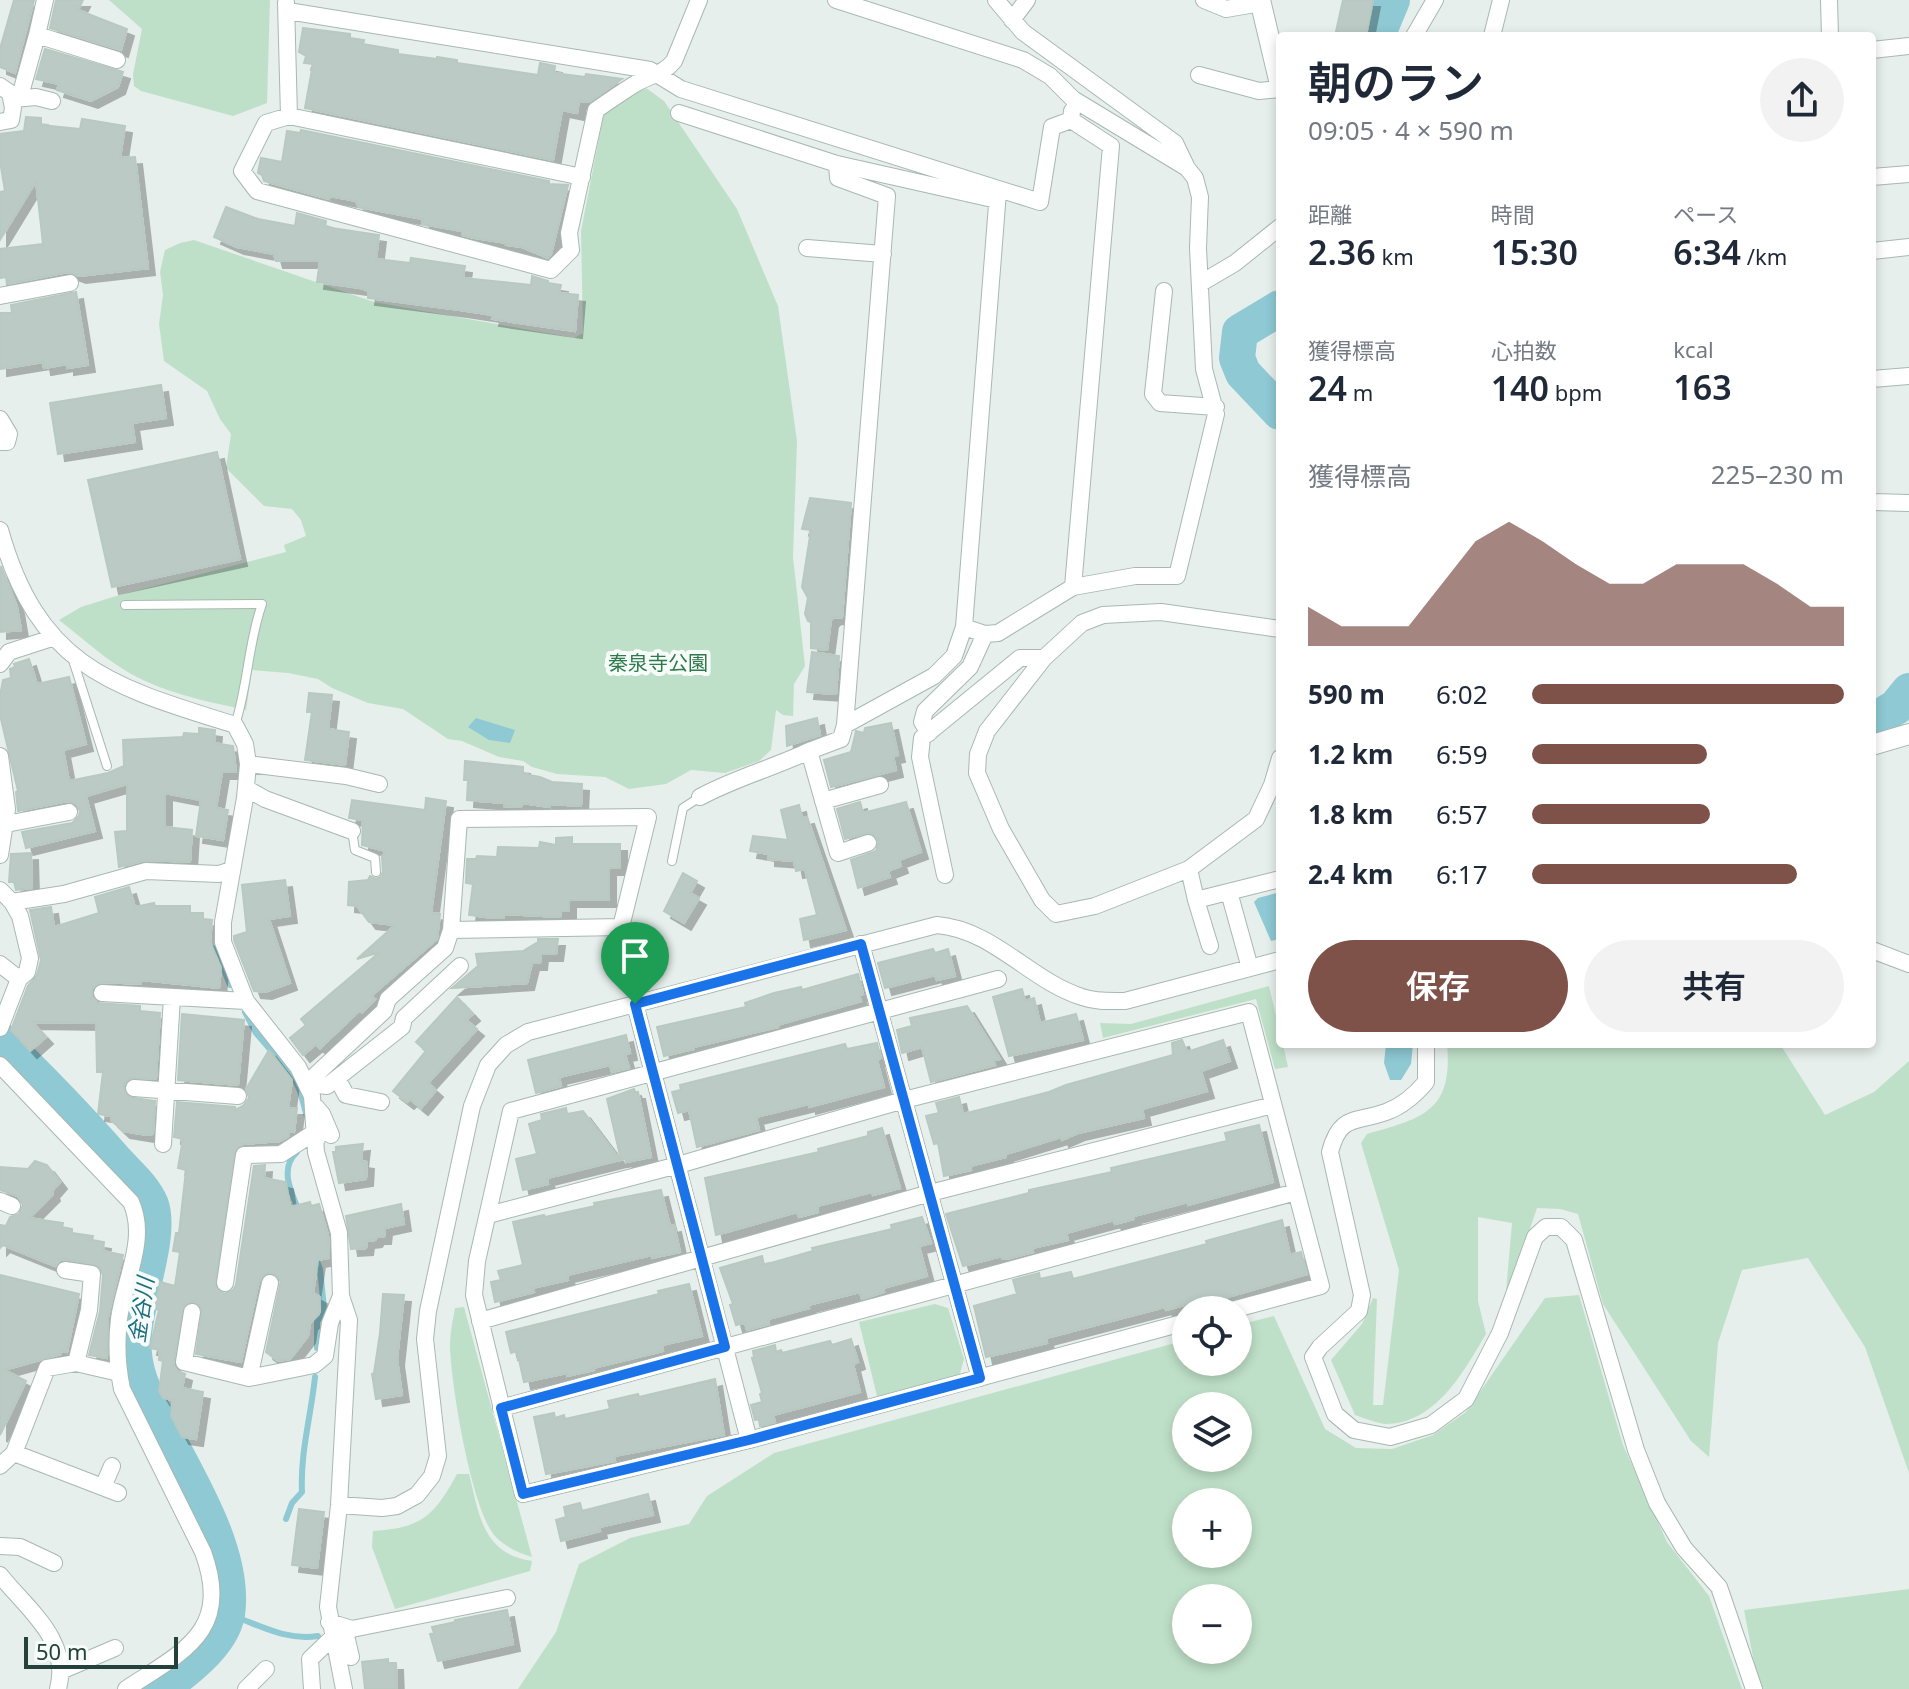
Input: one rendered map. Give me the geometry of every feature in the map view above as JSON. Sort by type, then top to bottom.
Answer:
[{"type":"street","points":[[13,99],[22,89],[45,0]]},
{"type":"street","points":[[582,177],[289,116],[266,123],[242,171],[257,191],[551,270],[571,250],[569,233],[582,177],[596,110],[637,82],[658,75],[674,61],[699,0]]},
{"type":"street","points":[[836,0],[1023,60],[1050,76],[1073,99],[1187,168]]},
{"type":"street","points":[[964,627],[985,634],[998,633],[1073,587],[1135,576],[1177,576],[1216,407],[1204,369],[1198,248],[1200,197],[1195,178],[1175,143],[1023,32],[996,0]]},
{"type":"street","points":[[1012,20],[1027,0]]},
{"type":"street","points":[[1204,0],[1226,9],[1260,2],[1274,44]]},
{"type":"street","points":[[1416,32],[1435,0]]},
{"type":"street","points":[[1493,32],[1501,0]]},
{"type":"street","points":[[1829,0],[1830,32]]},
{"type":"street","points":[[289,116],[286,5],[639,68],[681,89],[998,195]]},
{"type":"street","points":[[37,35],[117,60]]},
{"type":"street","points":[[1876,50],[1909,46]]},
{"type":"street","points":[[1199,75],[1259,91],[1276,88]]},
{"type":"street","points":[[0,86],[13,99],[11,120],[0,122]]},
{"type":"street","points":[[13,99],[36,97],[52,101]]},
{"type":"street","points":[[1071,120],[1073,99]]},
{"type":"street","points":[[679,113],[837,164],[1040,202],[1052,127],[1071,120]]},
{"type":"street","points":[[1071,120],[1111,146],[1073,587]]},
{"type":"street","points":[[700,797],[728,782],[772,768],[841,739],[845,725],[887,196],[838,178],[837,164]]},
{"type":"street","points":[[1876,177],[1909,174]]},
{"type":"street","points":[[845,725],[934,676],[954,656],[964,627],[998,195]]},
{"type":"street","points":[[1201,283],[1235,263],[1276,230]]},
{"type":"street","points":[[1876,251],[1909,247]]},
{"type":"street","points":[[807,248],[883,254]]},
{"type":"street","points":[[0,296],[70,283]]},
{"type":"street","points":[[1164,291],[1153,394],[1160,403],[1216,407]]},
{"type":"street","points":[[1876,379],[1909,376]]},
{"type":"street","points":[[0,419],[9,434],[7,442],[0,442]]},
{"type":"street","points":[[1876,502],[1909,503]]},
{"type":"street","points":[[0,530],[22,591],[52,638],[72,656],[119,686],[235,725],[245,744],[248,764],[246,788],[231,870],[223,942],[246,1001],[307,1083],[338,1194]]},
{"type":"street","points":[[1276,628],[1161,612],[1103,615],[1082,623],[1044,658],[987,731],[978,754],[977,773],[1001,829],[1042,900],[1056,914],[1082,908],[1189,869],[1256,819],[1276,772]]},
{"type":"street","points":[[929,733],[922,722],[925,711],[970,667],[985,634]]},
{"type":"street","points":[[0,664],[9,652],[52,638]]},
{"type":"street","points":[[945,875],[920,757],[922,738],[1020,658],[1044,658]]},
{"type":"street","points":[[1876,744],[1909,734]]},
{"type":"street","points":[[809,751],[838,853],[868,843]]},
{"type":"street","points":[[0,756],[6,790],[6,824],[0,855]]},
{"type":"street","points":[[248,764],[346,776],[379,784]]},
{"type":"street","points":[[823,801],[880,785]]},
{"type":"street","points":[[246,788],[265,799],[352,831]]},
{"type":"street","points":[[6,824],[69,812]]},
{"type":"street","points":[[307,1083],[384,1011],[388,999],[445,948],[451,930],[459,819],[648,817],[621,927],[621,967]]},
{"type":"street","points":[[1189,869],[1210,946]]},
{"type":"street","points":[[6,896],[64,894],[146,871],[219,874],[231,870]]},
{"type":"street","points":[[1196,900],[1276,880]]},
{"type":"street","points":[[1229,892],[1250,968]]},
{"type":"street","points":[[1,1027],[19,979],[27,972],[30,958],[20,916],[6,896]]},
{"type":"street","points":[[339,1505],[372,1508],[397,1506],[417,1495],[432,1476],[438,1456],[425,1339],[428,1311],[472,1106],[488,1065],[506,1045],[528,1032],[937,925],[957,926],[978,934],[1064,990],[1101,1001],[1125,1001],[1276,961]]},
{"type":"street","points":[[451,930],[621,927]]},
{"type":"street","points":[[861,944],[980,1378]]},
{"type":"street","points":[[1876,952],[1909,964]]},
{"type":"street","points":[[0,964],[19,979]]},
{"type":"street","points":[[307,1083],[327,1086],[402,1027],[404,1018],[460,966]]},
{"type":"street","points":[[998,979],[511,1111],[476,1272],[474,1295],[523,1494],[749,1440],[1172,1326]]},
{"type":"street","points":[[102,993],[246,1001]]},
{"type":"street","points":[[163,1144],[172,997]]},
{"type":"street","points":[[635,1004],[749,1440]]},
{"type":"street","points":[[488,1215],[678,1165],[904,1100],[1249,1012],[1321,1286],[1252,1305]]},
{"type":"street","points":[[1426,1048],[1426,1082],[1411,1099],[1388,1111],[1349,1121],[1335,1133],[1330,1152],[1362,1295],[1359,1311],[1313,1357],[1335,1414],[1354,1430],[1390,1437],[1431,1425],[1466,1399],[1500,1333],[1535,1237],[1546,1227],[1561,1227],[1574,1240],[1636,1450],[1657,1503],[1684,1548],[1719,1587],[1754,1689]]},
{"type":"street","points":[[0,1065],[131,1202],[136,1213],[139,1231],[119,1317],[116,1345],[122,1389],[203,1552],[212,1579],[206,1621],[196,1640],[126,1689]]},
{"type":"street","points":[[337,1078],[346,1095],[381,1102]]},
{"type":"street","points":[[134,1088],[238,1096]]},
{"type":"street","points":[[480,1321],[930,1193],[1273,1105]]},
{"type":"street","points":[[225,1283],[244,1155],[281,1154],[323,1133]]},
{"type":"street","points":[[323,1133],[316,1152],[339,1233],[341,1296],[349,1320],[339,1505],[328,1607],[335,1629],[344,1689]]},
{"type":"street","points":[[501,1408],[1296,1192]]},
{"type":"street","points":[[65,1270],[92,1274],[89,1310],[76,1363]]},
{"type":"street","points":[[249,1378],[270,1283]]},
{"type":"street","points":[[192,1312],[184,1362],[249,1378],[322,1361],[330,1323],[341,1296]]},
{"type":"street","points":[[0,1466],[14,1453],[47,1368],[76,1363],[119,1373]]},
{"type":"street","points":[[14,1453],[110,1490],[112,1466]]},
{"type":"street","points":[[0,1546],[20,1547],[54,1563]]},
{"type":"street","points":[[0,1575],[54,1639],[61,1671],[58,1689]]},
{"type":"street","points":[[335,1629],[352,1629],[507,1598]]},
{"type":"street","points":[[335,1629],[351,1657]]},
{"type":"street","points":[[312,1689],[310,1659],[335,1629]]},
{"type":"street","points":[[61,1671],[115,1648]]},
{"type":"street","points":[[246,1689],[266,1669]]},
{"type":"lane","points":[[125,605],[262,604],[255,624],[235,725]]},
{"type":"lane","points":[[72,656],[107,766]]},
{"type":"lane","points":[[672,861],[683,808],[700,797]]},
{"type":"lane","points":[[352,831],[355,850],[375,858],[376,872]]},
{"type":"green space","points":[[109,0],[270,0],[267,103],[233,116],[141,91],[134,86],[133,74],[142,29]]},
{"type":"green space","name":"秦泉寺公園","points":[[646,88],[664,101],[737,209],[778,306],[797,441],[793,557],[805,666],[794,684],[793,716],[776,710],[771,750],[759,761],[725,773],[691,770],[666,784],[629,789],[605,777],[557,774],[448,739],[403,709],[368,703],[318,679],[252,670],[246,710],[183,695],[123,669],[59,620],[81,607],[116,596],[286,552],[284,545],[306,536],[301,520],[292,509],[264,506],[226,468],[231,434],[207,391],[164,361],[159,324],[163,295],[160,272],[165,250],[194,240],[374,302],[574,338],[583,333],[581,231],[604,113]]},
{"type":"green space","points":[[1269,986],[1276,1016],[1276,1048],[1284,1048],[1288,1067],[1275,1069],[1256,999],[1103,1038],[1100,1023],[1131,1024]]},
{"type":"green space","points":[[1447,1048],[1783,1048],[1825,1115],[1874,1092],[1909,1061],[1909,1473],[1865,1347],[1808,1258],[1742,1270],[1718,1343],[1709,1457],[1691,1441],[1603,1304],[1578,1214],[1560,1209],[1537,1208],[1505,1303],[1512,1223],[1478,1217],[1478,1301],[1486,1334],[1468,1364],[1446,1393],[1419,1415],[1403,1422],[1385,1424],[1355,1415],[1331,1360],[1362,1324],[1373,1298],[1377,1299],[1373,1405],[1383,1405],[1399,1270],[1361,1143],[1367,1134],[1404,1123],[1431,1108],[1445,1084]]},
{"type":"green space","points":[[1579,1295],[1623,1445],[1667,1542],[1709,1596],[1742,1689],[518,1689],[556,1632],[579,1564],[630,1538],[689,1524],[707,1496],[774,1453],[1172,1344],[1172,1376],[1252,1376],[1252,1322],[1274,1316],[1325,1429],[1356,1448],[1392,1449],[1433,1435],[1466,1412],[1545,1298]]},
{"type":"green space","points":[[935,1304],[948,1308],[964,1359],[959,1377],[878,1400],[859,1322]]},
{"type":"green space","points":[[464,1307],[532,1557],[512,1549],[495,1536],[478,1501],[458,1414],[451,1362],[455,1308]]},
{"type":"green space","points":[[457,1474],[469,1474],[480,1517],[493,1541],[515,1557],[532,1561],[530,1571],[395,1609],[372,1547],[373,1531],[404,1527],[425,1517],[441,1500]]},
{"type":"green space","points":[[1909,1589],[1909,1689],[1759,1689],[1744,1610]]},
{"type":"water","points":[[476,718],[515,730],[510,743],[489,740],[468,727]]},
{"type":"water","points":[[1276,893],[1276,940],[1271,941],[1254,902]]},
{"type":"water","points":[[1386,1048],[1413,1048],[1411,1064],[1401,1080],[1390,1080],[1384,1063]]},
{"type":"building","points":[[14,0],[34,0],[15,73],[0,67],[0,49]]},
{"type":"building","points":[[56,0],[83,0],[78,10],[127,29],[121,50],[50,28]]},
{"type":"building","points":[[1343,0],[1373,0],[1367,32],[1336,32]]},
{"type":"building","points":[[303,28],[350,34],[350,38],[364,40],[363,44],[398,50],[398,54],[457,60],[457,63],[538,75],[540,63],[555,66],[554,73],[622,79],[589,102],[579,101],[577,113],[562,110],[553,160],[305,108],[313,64],[304,63],[306,56],[299,52]]},
{"type":"building","points":[[45,49],[123,72],[118,87],[91,101],[57,90],[59,84],[36,79]]},
{"type":"building","points":[[26,117],[41,118],[41,125],[80,129],[82,119],[125,126],[120,158],[135,157],[148,268],[79,276],[68,272],[7,284],[6,277],[0,278],[0,249],[43,244],[36,181],[0,240],[0,192],[5,191],[0,134],[24,131]]},
{"type":"building","points":[[301,130],[549,181],[549,184],[568,185],[551,254],[548,258],[522,247],[422,224],[423,219],[359,207],[356,201],[330,196],[329,199],[264,181],[258,173],[261,158],[282,162],[287,131],[300,133]]},
{"type":"building","points":[[226,207],[258,219],[295,226],[297,213],[326,221],[325,227],[379,235],[376,259],[410,263],[411,258],[465,266],[463,278],[531,285],[532,276],[561,285],[559,293],[578,295],[575,331],[492,319],[493,315],[368,298],[369,291],[360,288],[317,282],[320,261],[276,261],[274,254],[237,247],[214,237]]},
{"type":"building","points":[[76,292],[88,365],[67,368],[67,364],[44,368],[43,362],[0,369],[0,313],[12,313],[11,305]]},
{"type":"building","points":[[161,385],[166,418],[132,423],[135,442],[58,454],[50,403]]},
{"type":"building","points":[[217,452],[240,559],[112,587],[88,480]]},
{"type":"building","points":[[810,498],[851,503],[842,618],[834,617],[831,620],[827,650],[811,648],[811,622],[805,614],[808,598],[802,587],[811,530],[802,529]]},
{"type":"building","points":[[1,566],[17,607],[21,630],[0,632]]},
{"type":"building","points":[[812,652],[839,656],[836,694],[807,692]]},
{"type":"building","points":[[29,659],[37,684],[69,677],[86,744],[63,750],[69,781],[108,773],[124,766],[123,740],[183,737],[184,733],[199,734],[199,728],[215,730],[214,743],[233,746],[236,772],[222,772],[216,808],[228,810],[223,840],[196,836],[201,800],[165,793],[165,827],[192,830],[190,862],[146,860],[119,867],[115,832],[127,831],[127,784],[86,796],[95,831],[26,848],[22,832],[72,823],[80,811],[77,804],[68,801],[18,811],[18,791],[0,715],[0,696],[3,680],[11,678],[10,669],[15,667],[14,664]]},
{"type":"building","points":[[309,693],[332,695],[328,729],[349,732],[345,765],[305,760],[312,712],[307,712]]},
{"type":"building","points":[[817,718],[820,735],[787,746],[786,726]]},
{"type":"building","points":[[891,723],[898,755],[893,756],[896,770],[831,787],[824,760],[851,752],[856,731],[864,733],[865,728]]},
{"type":"building","points":[[465,761],[523,767],[523,774],[552,782],[582,784],[581,806],[550,804],[550,807],[522,803],[519,807],[467,800]]},
{"type":"building","points":[[426,798],[446,801],[431,913],[440,914],[437,939],[371,996],[375,999],[362,1012],[360,1010],[320,1048],[316,1044],[303,1055],[290,1038],[306,1025],[301,1019],[380,952],[357,959],[395,925],[369,922],[357,906],[348,905],[349,882],[368,880],[370,876],[380,877],[383,872],[382,857],[386,851],[362,845],[363,820],[349,818],[352,800],[425,810]]},
{"type":"building","points":[[860,802],[863,813],[906,802],[921,852],[899,860],[901,866],[888,871],[890,877],[858,888],[851,860],[876,851],[879,840],[869,832],[845,839],[837,809]]},
{"type":"building","points":[[799,805],[802,818],[807,817],[846,930],[804,940],[800,919],[817,915],[805,869],[796,871],[794,861],[768,859],[768,854],[750,851],[753,836],[788,840],[781,810]]},
{"type":"building","points":[[572,837],[572,844],[620,844],[620,868],[609,868],[609,900],[569,900],[569,911],[561,911],[560,917],[504,914],[504,918],[493,918],[469,915],[473,884],[466,883],[467,859],[497,857],[498,847],[539,848],[540,842],[556,845],[556,838]]},
{"type":"building","points":[[31,853],[32,888],[16,890],[14,882],[9,882],[11,854]]},
{"type":"building","points":[[683,873],[697,881],[690,893],[699,898],[684,923],[664,911]]},
{"type":"building","points":[[285,880],[290,916],[269,919],[290,983],[265,992],[254,991],[234,940],[234,936],[247,932],[242,885]]},
{"type":"building","points":[[129,887],[135,907],[154,903],[155,906],[190,906],[190,913],[203,913],[203,919],[212,920],[210,942],[221,968],[219,988],[141,980],[141,984],[103,982],[92,988],[92,997],[97,1003],[140,1006],[140,1011],[160,1013],[156,1079],[130,1078],[123,1086],[128,1097],[155,1101],[153,1134],[147,1135],[123,1131],[111,1120],[111,1116],[98,1114],[103,1072],[97,1072],[96,1023],[32,1022],[46,1037],[30,1051],[11,1030],[41,960],[30,910],[51,907],[54,927],[99,913],[95,897]]},
{"type":"building","points":[[538,939],[558,939],[556,954],[541,954],[540,963],[532,963],[527,983],[452,988],[478,966],[476,954],[523,951]]},
{"type":"building","points":[[933,949],[935,953],[948,949],[955,976],[937,980],[935,975],[885,988],[878,963]]},
{"type":"building","points":[[858,974],[863,994],[859,995],[861,1001],[778,1027],[664,1056],[657,1027],[746,1007],[745,1003],[774,993],[801,987],[802,990]]},
{"type":"building","points":[[1022,989],[1025,1001],[1034,998],[1040,1023],[1076,1014],[1083,1040],[1009,1056],[993,997]]},
{"type":"building","points":[[457,997],[473,1014],[466,1020],[477,1029],[428,1083],[436,1090],[421,1108],[393,1091],[426,1051],[416,1042]]},
{"type":"building","points":[[967,1006],[1000,1059],[993,1060],[995,1065],[931,1082],[922,1047],[902,1053],[897,1030],[912,1026],[910,1018]]},
{"type":"building","points":[[182,1014],[244,1020],[238,1085],[178,1080]]},
{"type":"building","points":[[626,1035],[630,1053],[625,1054],[629,1068],[612,1072],[610,1065],[559,1077],[561,1086],[536,1093],[528,1060]]},
{"type":"building","points":[[1182,1040],[1187,1052],[1223,1040],[1230,1061],[1201,1071],[1207,1091],[1142,1109],[1144,1118],[1078,1133],[1062,1140],[1061,1137],[970,1166],[971,1170],[944,1176],[938,1143],[934,1144],[926,1116],[939,1113],[936,1103],[959,1097],[963,1114],[1049,1092],[1173,1055],[1172,1043]]},
{"type":"building","points":[[877,1043],[881,1058],[877,1060],[884,1087],[756,1117],[759,1130],[697,1147],[689,1110],[678,1113],[672,1092],[681,1090],[680,1085],[845,1044],[847,1049]]},
{"type":"building","points":[[269,1050],[292,1080],[288,1108],[297,1108],[294,1132],[289,1131],[289,1136],[280,1141],[243,1144],[235,1149],[215,1286],[224,1294],[236,1285],[254,1166],[265,1165],[264,1178],[286,1182],[290,1207],[310,1202],[311,1206],[319,1204],[328,1235],[329,1258],[318,1260],[313,1293],[320,1297],[319,1314],[310,1323],[308,1336],[290,1359],[278,1361],[266,1352],[281,1280],[273,1273],[266,1273],[259,1281],[241,1362],[196,1354],[202,1309],[194,1301],[184,1305],[173,1365],[185,1374],[182,1388],[203,1392],[196,1439],[182,1437],[171,1416],[173,1400],[163,1398],[159,1391],[163,1361],[159,1360],[160,1350],[150,1348],[159,1310],[155,1309],[160,1282],[175,1286],[180,1252],[173,1251],[176,1233],[179,1233],[186,1170],[178,1168],[183,1139],[174,1137],[177,1102],[235,1107],[235,1110],[243,1106],[249,1098],[246,1089]]},
{"type":"building","points":[[634,1089],[638,1092],[651,1157],[626,1162],[625,1159],[621,1160],[607,1099]]},
{"type":"building","points":[[566,1108],[567,1114],[583,1111],[620,1160],[547,1178],[548,1184],[523,1190],[516,1159],[537,1154],[529,1124],[542,1120],[541,1114]]},
{"type":"building","points":[[1259,1125],[1273,1182],[1134,1216],[1134,1219],[1115,1224],[1114,1220],[1066,1233],[1068,1240],[1032,1248],[1033,1252],[963,1266],[946,1214],[1029,1193],[1029,1190],[1112,1172],[1111,1168],[1227,1141],[1225,1133]]},
{"type":"building","points":[[882,1128],[900,1188],[817,1206],[818,1212],[799,1217],[797,1212],[716,1235],[705,1178],[819,1152],[818,1149],[868,1136],[868,1132]]},
{"type":"building","points":[[363,1144],[361,1161],[367,1162],[366,1179],[339,1183],[333,1152],[336,1152],[336,1147]]},
{"type":"building","points":[[35,1161],[47,1165],[60,1182],[53,1194],[29,1218],[63,1223],[62,1227],[72,1229],[72,1233],[93,1236],[92,1240],[104,1242],[103,1251],[123,1255],[108,1317],[107,1358],[89,1355],[100,1311],[103,1275],[99,1266],[66,1259],[55,1266],[3,1245],[0,1248],[0,1225],[6,1226],[10,1217],[19,1214],[23,1205],[18,1196],[0,1190],[0,1167],[28,1169]]},
{"type":"building","points":[[661,1190],[680,1252],[652,1258],[652,1255],[567,1275],[568,1280],[532,1288],[534,1292],[495,1302],[491,1282],[501,1280],[498,1271],[523,1265],[513,1222]]},
{"type":"building","points":[[401,1204],[404,1224],[385,1228],[384,1237],[367,1241],[366,1248],[351,1249],[346,1216]]},
{"type":"building","points":[[922,1217],[931,1243],[919,1246],[927,1276],[883,1288],[884,1292],[862,1299],[860,1292],[808,1305],[809,1308],[768,1319],[769,1324],[747,1330],[745,1323],[736,1325],[730,1305],[733,1304],[720,1268],[762,1256],[764,1265],[813,1251],[812,1248],[892,1229],[891,1225]]},
{"type":"building","points":[[1282,1220],[1290,1255],[1301,1252],[1307,1274],[1231,1296],[1172,1296],[1172,1308],[1166,1310],[1165,1307],[1046,1338],[1047,1343],[986,1357],[974,1306],[1017,1294],[1013,1280],[1039,1273],[1040,1279],[1071,1272],[1073,1279],[1207,1244],[1206,1241]]},
{"type":"building","points":[[0,1275],[79,1294],[67,1352],[61,1351],[61,1354],[4,1370],[26,1381],[0,1435]]},
{"type":"building","points":[[689,1284],[702,1336],[662,1345],[663,1351],[594,1370],[524,1382],[517,1351],[511,1353],[506,1332]]},
{"type":"building","points":[[383,1294],[404,1295],[397,1359],[402,1395],[376,1399],[372,1374]]},
{"type":"building","points":[[851,1339],[858,1362],[853,1364],[860,1392],[773,1415],[775,1422],[760,1426],[751,1405],[762,1402],[753,1351],[775,1345],[776,1352],[781,1350],[782,1353]]},
{"type":"building","points":[[715,1379],[724,1435],[614,1456],[615,1461],[546,1474],[534,1417],[554,1413],[555,1418],[564,1415],[565,1419],[610,1409],[608,1401]]},
{"type":"building","points":[[648,1494],[653,1515],[599,1527],[600,1531],[561,1541],[556,1520],[566,1517],[564,1507],[580,1503],[582,1511]]},
{"type":"building","points":[[299,1509],[324,1512],[317,1568],[292,1565]]},
{"type":"building","points":[[507,1610],[513,1644],[438,1661],[430,1634],[434,1633],[432,1627]]},
{"type":"building","points":[[388,1659],[388,1663],[396,1663],[397,1689],[365,1689],[362,1662]]},
{"type":"waterway","points":[[1379,32],[1392,0]]},
{"type":"waterway","points":[[1276,310],[1240,332],[1237,358],[1243,373],[1276,408]]},
{"type":"waterway","points":[[1876,720],[1896,707],[1909,691]]},
{"type":"waterway","points":[[207,945],[216,950],[230,985]]},
{"type":"waterway","points":[[245,1012],[256,1033],[293,1076],[307,1117]]},
{"type":"waterway","name":"金谷川","points":[[0,1040],[134,1180],[151,1205],[153,1237],[136,1318],[135,1364],[148,1401],[208,1518],[224,1567],[228,1591],[227,1614],[218,1636],[200,1657],[160,1689]]},
{"type":"waterway","points":[[297,1152],[288,1173],[299,1211]]},
{"type":"waterway","points":[[315,1256],[320,1269],[324,1308],[324,1314],[317,1321],[317,1348]]},
{"type":"waterway","points":[[286,1519],[292,1503],[302,1492],[304,1449],[315,1377]]},
{"type":"waterway","points":[[227,1614],[282,1634],[318,1636]]},
{"type":"route","points":[[861,944],[980,1378],[749,1440],[523,1494],[501,1408],[725,1347],[635,1004],[861,944]]}]
